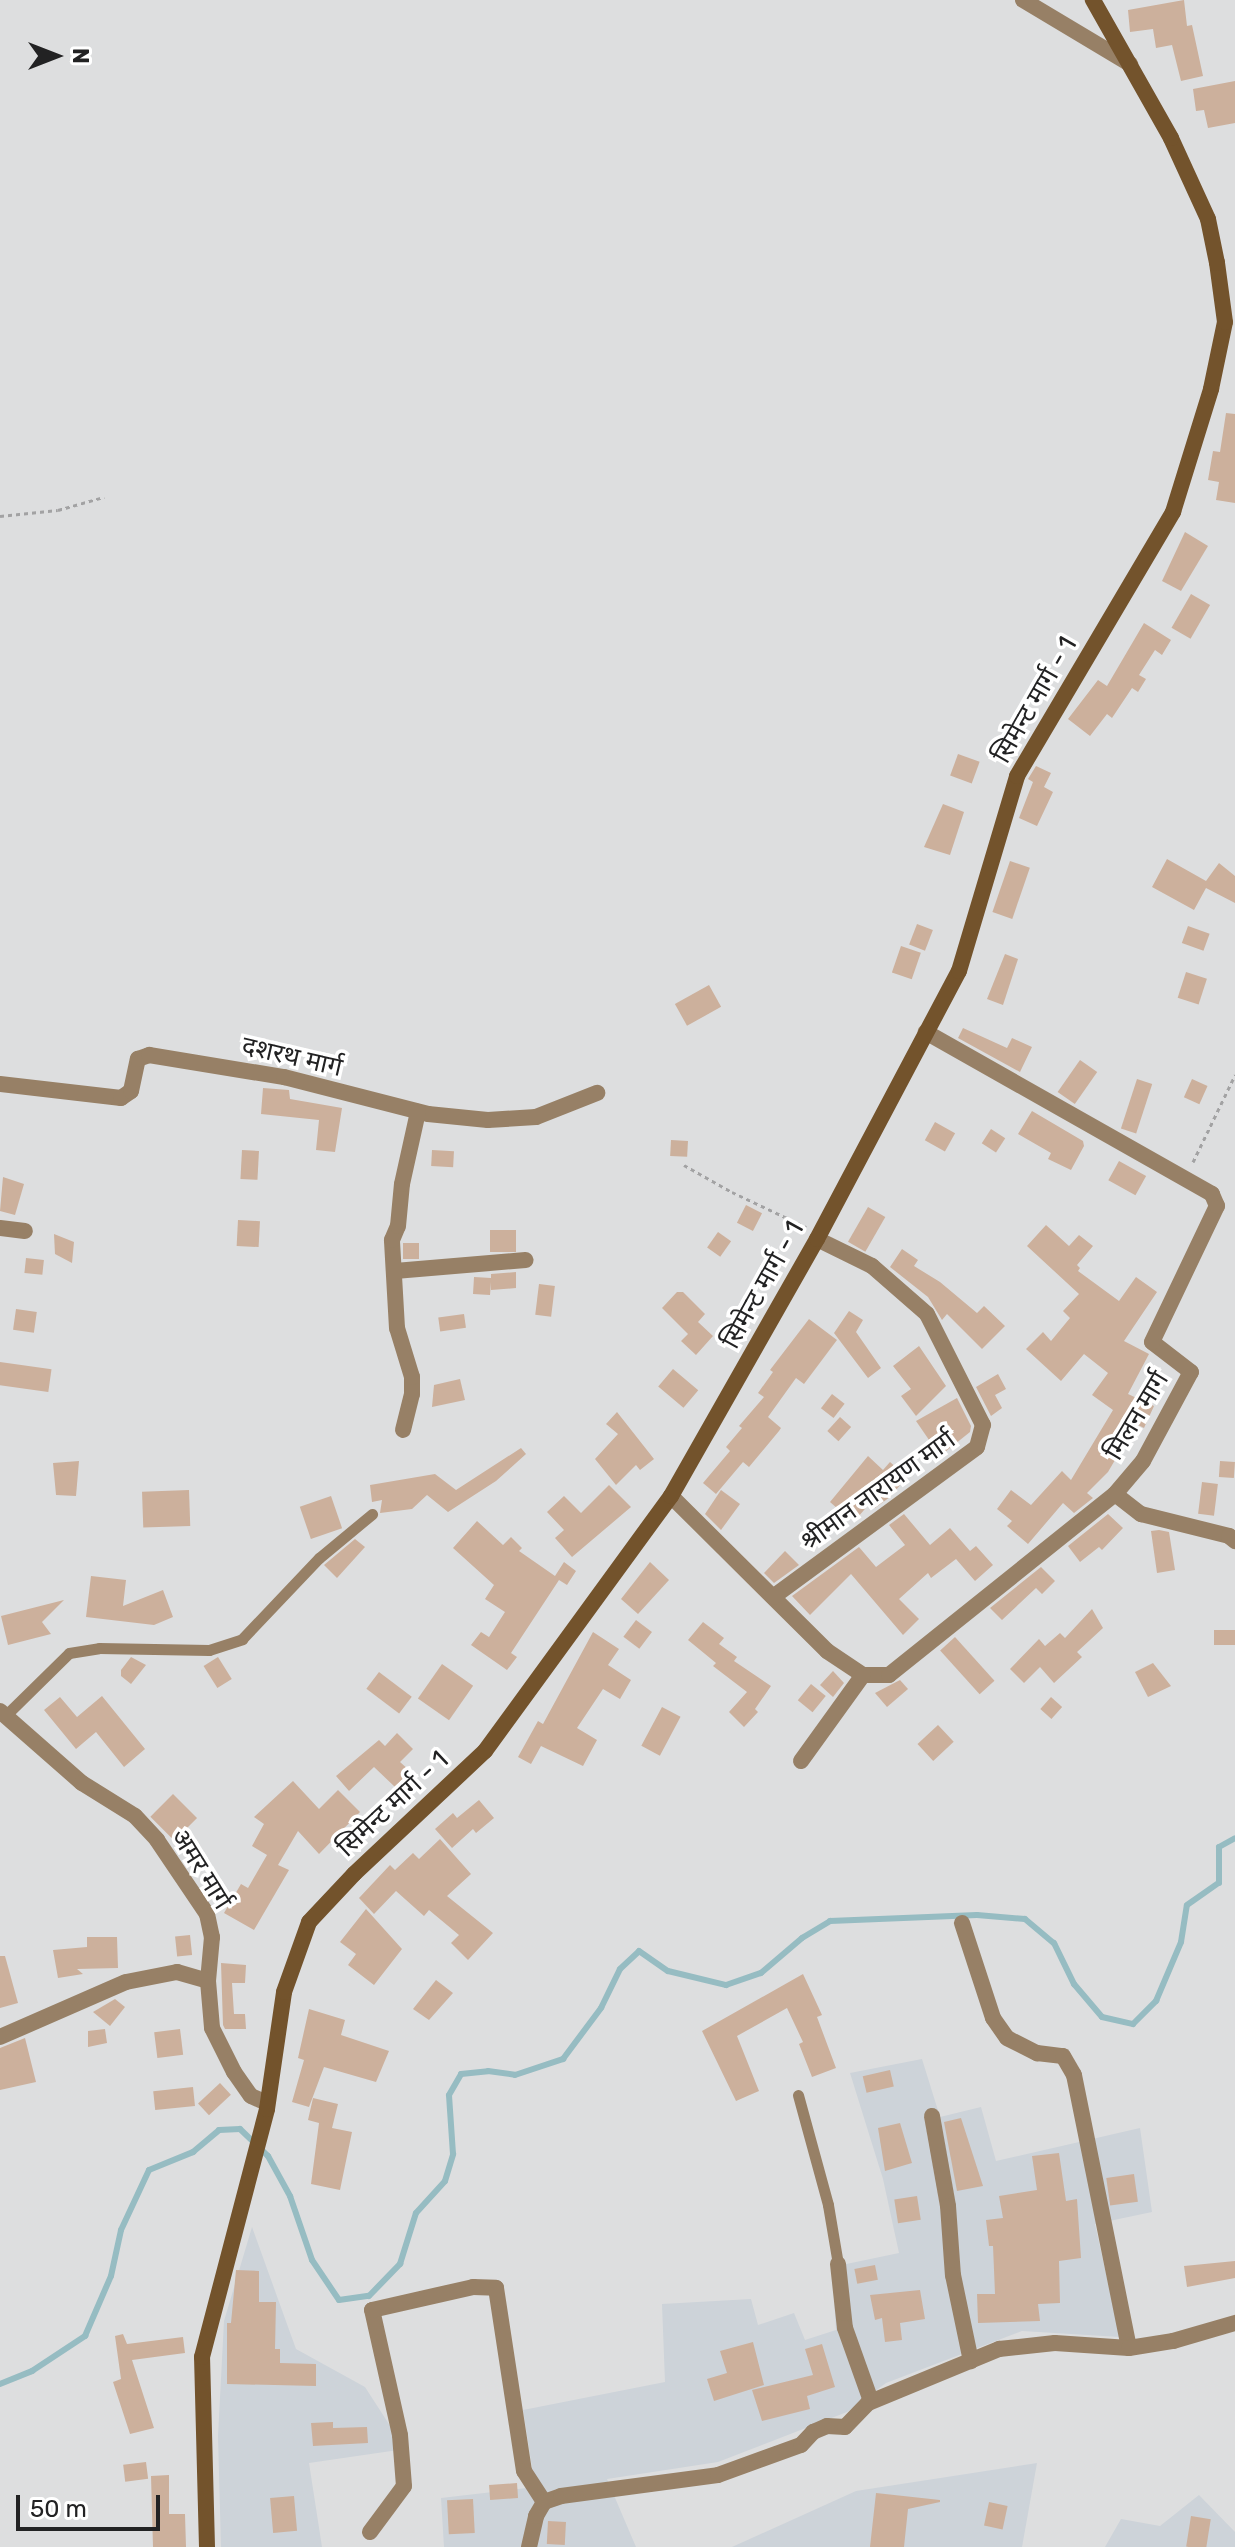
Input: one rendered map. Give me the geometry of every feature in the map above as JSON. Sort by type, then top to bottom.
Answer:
[{"type":"street","points":[[1023,0],[1130,64]]},
{"type":"street","name":"सिमेन्ट मार्ग - 1","points":[[207,2547],[202,2357],[267,2106],[284,1992],[309,1922],[354,1874],[485,1751],[671,1496],[819,1236],[959,971],[1017,776],[1173,512],[1230,322],[1208,219],[1171,138],[1093,0]]},
{"type":"street","name":"मिलन मार्ग","points":[[863,1675],[889,1675],[1115,1494],[1143,1461],[1191,1372],[1152,1342],[1217,1206],[1212,1194],[926,1032]]},
{"type":"street","name":"दशरथ मार्ग","points":[[0,1084],[121,1098],[131,1091],[138,1059],[149,1055],[284,1077],[418,1112],[488,1120],[536,1117],[597,1093]]},
{"type":"street","points":[[403,1430],[412,1394],[412,1377],[397,1328],[392,1240],[398,1226],[402,1184],[418,1112]]},
{"type":"street","points":[[0,1228],[25,1231]]},
{"type":"street","name":"श्रीमान नारायण मार्ग","points":[[773,1597],[977,1447],[983,1425],[927,1314],[872,1266],[819,1236]]},
{"type":"street","points":[[395,1271],[526,1260]]},
{"type":"street","points":[[1115,1494],[1141,1514],[1229,1536],[1235,1541]]},
{"type":"street","points":[[671,1496],[827,1651],[863,1675],[801,1761]]},
{"type":"street","name":"अमर मार्ग","points":[[3,1714],[82,1783],[135,1816],[157,1840],[207,1914],[212,1937],[208,1981],[212,2028],[234,2072],[251,2096],[267,2106]]},
{"type":"street","points":[[962,1923],[993,2018],[1007,2038],[1037,2053],[1063,2056],[1074,2075],[1129,2348]]},
{"type":"street","points":[[0,2037],[126,1982],[177,1972],[208,1981]]},
{"type":"street","points":[[932,2116],[948,2206],[953,2275],[971,2361]]},
{"type":"street","points":[[838,2264],[845,2328],[871,2401]]},
{"type":"street","points":[[370,2532],[404,2486],[400,2435],[372,2310],[473,2287],[496,2288],[524,2471],[544,2502]]},
{"type":"street","points":[[529,2547],[536,2516],[544,2502],[561,2496],[718,2475],[801,2445],[813,2432],[827,2426],[845,2427],[871,2401],[1018,2345],[1055,2343],[1129,2348],[1173,2341],[1235,2323]]},
{"type":"lane","points":[[3,1714],[69,1653],[99,1648],[209,1650],[242,1639],[319,1558],[372,1514]]},
{"type":"lane","points":[[798,2095],[828,2205],[838,2264]]},
{"type":"path","points":[[0,516],[58,510],[104,497]]},
{"type":"path","points":[[1185,1178],[1235,1075]]},
{"type":"path","points":[[684,1165],[819,1236]]},
{"type":"shaded area","points":[[922,2059],[940,2117],[981,2107],[996,2161],[1140,2128],[1152,2212],[1095,2224],[1120,2337],[1022,2331],[886,2383],[847,2412],[718,2462],[607,2479],[636,2547],[444,2547],[441,2498],[535,2487],[523,2410],[665,2382],[662,2304],[751,2299],[758,2325],[794,2313],[805,2340],[836,2330],[832,2267],[899,2253],[883,2179],[850,2073]]},
{"type":"shaded area","points":[[252,2227],[296,2349],[365,2387],[405,2449],[309,2463],[322,2547],[221,2547],[218,2436],[224,2321]]},
{"type":"shaded area","points":[[1037,2463],[1022,2547],[732,2547],[856,2491]]},
{"type":"shaded area","points":[[1199,2495],[1235,2532],[1235,2547],[1105,2547],[1121,2519],[1160,2526]]},
{"type":"building","points":[[1184,0],[1187,26],[1192,25],[1203,76],[1181,81],[1172,45],[1156,48],[1153,29],[1130,32],[1128,10]]},
{"type":"building","points":[[1235,81],[1235,123],[1208,128],[1204,110],[1196,111],[1193,89]]},
{"type":"building","points":[[1226,413],[1235,414],[1235,503],[1216,500],[1219,482],[1208,480],[1213,451],[1220,452]]},
{"type":"building","points":[[1185,532],[1208,546],[1181,591],[1162,581]]},
{"type":"building","points":[[1191,594],[1210,605],[1191,639],[1172,628]]},
{"type":"building","points":[[1144,623],[1171,640],[1162,655],[1155,650],[1139,675],[1146,679],[1138,692],[1132,688],[1112,718],[1107,714],[1090,736],[1068,719],[1098,680],[1107,686]]},
{"type":"building","points":[[958,754],[980,762],[972,783],[950,776]]},
{"type":"building","points":[[1036,766],[1051,773],[1044,787],[1053,792],[1037,826],[1019,818],[1033,782],[1028,779]]},
{"type":"building","points":[[943,804],[964,812],[950,855],[924,847]]},
{"type":"building","points":[[1167,859],[1206,881],[1219,863],[1235,876],[1235,903],[1206,888],[1194,910],[1152,887]]},
{"type":"building","points":[[1010,861],[1030,868],[1012,919],[992,912]]},
{"type":"building","points":[[917,924],[933,930],[925,951],[909,945]]},
{"type":"building","points":[[1188,926],[1210,934],[1203,951],[1182,943]]},
{"type":"building","points":[[901,946],[921,953],[912,979],[892,972]]},
{"type":"building","points":[[1005,954],[1018,959],[1003,1005],[987,999]]},
{"type":"building","points":[[1186,972],[1207,979],[1199,1004],[1178,998]]},
{"type":"building","points":[[709,985],[721,1007],[687,1026],[675,1004]]},
{"type":"building","points":[[963,1028],[1007,1048],[1012,1038],[1032,1047],[1020,1072],[958,1038]]},
{"type":"building","points":[[1080,1060],[1097,1072],[1075,1104],[1058,1092]]},
{"type":"building","points":[[1137,1079],[1152,1084],[1136,1133],[1121,1128]]},
{"type":"building","points":[[1192,1079],[1208,1086],[1199,1104],[1184,1097]]},
{"type":"building","points":[[263,1088],[289,1090],[290,1099],[342,1108],[335,1152],[316,1150],[319,1120],[261,1114]]},
{"type":"building","points":[[1032,1111],[1083,1141],[1084,1146],[1071,1170],[1048,1159],[1051,1153],[1018,1134]]},
{"type":"building","points":[[935,1122],[955,1133],[945,1152],[925,1140]]},
{"type":"building","points":[[991,1129],[1005,1138],[996,1153],[982,1143]]},
{"type":"building","points":[[671,1140],[688,1141],[687,1157],[670,1156]]},
{"type":"building","points":[[242,1150],[259,1151],[257,1180],[240,1179]]},
{"type":"building","points":[[432,1150],[454,1151],[453,1167],[431,1166]]},
{"type":"building","points":[[1119,1161],[1146,1176],[1135,1195],[1108,1180]]},
{"type":"building","points":[[3,1177],[24,1184],[15,1215],[0,1211]]},
{"type":"building","points":[[746,1205],[762,1213],[753,1231],[737,1223]]},
{"type":"building","points":[[868,1207],[885,1217],[865,1252],[848,1242]]},
{"type":"building","points":[[238,1220],[260,1221],[259,1247],[237,1246]]},
{"type":"building","points":[[1046,1225],[1069,1246],[1079,1235],[1093,1246],[1077,1265],[1080,1268],[1078,1271],[1119,1301],[1136,1277],[1157,1292],[1124,1341],[1149,1354],[1128,1394],[1154,1406],[1144,1428],[1136,1424],[1108,1472],[1087,1493],[1093,1498],[1074,1513],[1063,1503],[1028,1544],[1007,1526],[1012,1521],[997,1509],[1011,1490],[1031,1505],[1062,1471],[1071,1480],[1113,1410],[1092,1395],[1108,1373],[1084,1354],[1061,1381],[1026,1349],[1043,1332],[1051,1341],[1070,1318],[1063,1311],[1079,1294],[1027,1246]]},
{"type":"building","points":[[490,1230],[516,1230],[516,1252],[490,1252]]},
{"type":"building","points":[[718,1232],[731,1241],[720,1257],[707,1248]]},
{"type":"building","points":[[54,1234],[74,1242],[72,1263],[55,1254]]},
{"type":"building","points":[[403,1243],[419,1243],[419,1259],[403,1259]]},
{"type":"building","points":[[902,1249],[918,1260],[914,1266],[940,1282],[977,1313],[984,1306],[1005,1326],[982,1349],[947,1314],[942,1320],[928,1297],[890,1267]]},
{"type":"building","points":[[26,1258],[44,1260],[42,1275],[24,1273]]},
{"type":"building","points":[[516,1272],[516,1288],[491,1290],[491,1282],[490,1295],[473,1294],[474,1277],[491,1278],[491,1274]]},
{"type":"building","points":[[539,1284],[555,1286],[551,1317],[535,1315]]},
{"type":"building","points":[[677,1292],[683,1292],[705,1314],[698,1322],[713,1336],[696,1355],[681,1341],[688,1334],[662,1308]]},
{"type":"building","points":[[16,1309],[37,1312],[34,1333],[13,1330]]},
{"type":"building","points":[[849,1311],[863,1320],[856,1332],[881,1368],[868,1378],[834,1333]]},
{"type":"building","points":[[464,1314],[466,1328],[440,1331],[438,1318]]},
{"type":"building","points":[[809,1319],[837,1340],[804,1384],[796,1378],[768,1417],[781,1428],[779,1431],[749,1467],[743,1462],[716,1494],[703,1483],[730,1451],[726,1447],[742,1428],[739,1426],[764,1397],[758,1393],[773,1372],[770,1370]]},
{"type":"building","points":[[919,1346],[946,1386],[916,1416],[901,1396],[911,1389],[893,1366]]},
{"type":"building","points":[[0,1362],[51,1369],[48,1392],[0,1385]]},
{"type":"building","points":[[673,1369],[698,1390],[683,1408],[658,1387]]},
{"type":"building","points":[[998,1374],[1006,1389],[995,1395],[1002,1408],[991,1416],[976,1387]]},
{"type":"building","points":[[460,1379],[465,1400],[432,1407],[434,1385]]},
{"type":"building","points":[[832,1394],[845,1404],[834,1418],[821,1408]]},
{"type":"building","points":[[957,1398],[971,1426],[970,1432],[940,1456],[916,1421]]},
{"type":"building","points":[[617,1412],[654,1459],[640,1470],[636,1465],[616,1485],[595,1459],[618,1434],[606,1424]]},
{"type":"building","points":[[840,1417],[851,1427],[838,1441],[827,1431]]},
{"type":"building","points":[[521,1448],[526,1454],[496,1481],[448,1512],[427,1495],[412,1509],[380,1513],[382,1500],[372,1502],[370,1485],[435,1474],[456,1490]]},
{"type":"building","points":[[868,1456],[883,1470],[890,1462],[907,1477],[890,1497],[875,1508],[870,1503],[858,1517],[850,1510],[845,1515],[830,1502]]},
{"type":"building","points":[[79,1461],[76,1496],[56,1495],[53,1463]]},
{"type":"building","points":[[1220,1461],[1235,1462],[1234,1478],[1219,1477]]},
{"type":"building","points":[[1202,1482],[1218,1484],[1214,1516],[1198,1514]]},
{"type":"building","points":[[609,1485],[631,1507],[572,1557],[555,1538],[564,1530],[547,1512],[564,1496],[581,1513]]},
{"type":"building","points":[[189,1490],[190,1526],[143,1528],[142,1492]]},
{"type":"building","points":[[721,1490],[740,1504],[721,1530],[705,1514]]},
{"type":"building","points":[[331,1496],[342,1528],[311,1539],[300,1507]]},
{"type":"building","points":[[904,1514],[930,1545],[950,1528],[970,1551],[976,1546],[993,1565],[975,1581],[956,1559],[931,1578],[928,1573],[899,1599],[919,1619],[903,1635],[851,1574],[810,1615],[792,1596],[859,1547],[876,1567],[905,1545],[889,1525]]},
{"type":"building","points":[[1108,1514],[1123,1528],[1102,1550],[1099,1547],[1080,1562],[1068,1546]]},
{"type":"building","points":[[477,1521],[503,1545],[511,1537],[522,1548],[519,1551],[555,1576],[564,1562],[576,1571],[567,1585],[559,1580],[511,1653],[517,1657],[507,1670],[471,1645],[481,1632],[489,1637],[505,1612],[485,1599],[494,1585],[453,1548]]},
{"type":"building","points":[[1151,1531],[1169,1532],[1175,1570],[1157,1573]]},
{"type":"building","points":[[355,1539],[365,1547],[337,1578],[324,1565]]},
{"type":"building","points":[[785,1551],[799,1565],[774,1583],[764,1573]]},
{"type":"building","points":[[650,1562],[669,1580],[638,1614],[621,1599]]},
{"type":"building","points":[[1041,1567],[1055,1581],[1042,1594],[1036,1588],[1002,1620],[990,1608]]},
{"type":"building","points":[[91,1576],[126,1580],[123,1606],[163,1590],[173,1617],[154,1625],[86,1617]]},
{"type":"building","points":[[64,1600],[42,1622],[51,1634],[8,1645],[1,1616]]},
{"type":"building","points":[[1092,1609],[1103,1628],[1077,1652],[1082,1657],[1054,1683],[1040,1667],[1024,1683],[1010,1669],[1039,1639],[1045,1646],[1060,1633],[1065,1638]]},
{"type":"building","points":[[636,1620],[652,1632],[639,1649],[623,1637]]},
{"type":"building","points":[[703,1622],[724,1638],[719,1644],[737,1657],[734,1661],[771,1686],[755,1709],[758,1712],[744,1727],[729,1712],[747,1692],[713,1666],[716,1663],[688,1640]]},
{"type":"building","points":[[1214,1630],[1235,1630],[1235,1645],[1214,1645]]},
{"type":"building","points":[[593,1632],[619,1649],[608,1665],[631,1680],[620,1699],[603,1689],[577,1728],[597,1740],[583,1766],[541,1746],[531,1764],[518,1757],[538,1721],[543,1724]]},
{"type":"building","points":[[955,1637],[994,1681],[980,1694],[940,1650]]},
{"type":"building","points":[[131,1657],[146,1665],[131,1684],[121,1676],[121,1670]]},
{"type":"building","points":[[218,1657],[232,1679],[217,1688],[204,1666]]},
{"type":"building","points":[[1153,1663],[1171,1686],[1148,1697],[1135,1672]]},
{"type":"building","points":[[442,1664],[473,1686],[449,1720],[418,1698]]},
{"type":"building","points":[[833,1671],[844,1683],[833,1697],[820,1685]]},
{"type":"building","points":[[379,1672],[412,1697],[399,1713],[366,1689]]},
{"type":"building","points":[[900,1680],[908,1689],[887,1707],[875,1693]]},
{"type":"building","points":[[811,1684],[826,1696],[813,1712],[798,1700]]},
{"type":"building","points":[[102,1696],[145,1749],[124,1767],[96,1732],[76,1749],[44,1710],[60,1697],[77,1717]]},
{"type":"building","points":[[1051,1697],[1062,1707],[1051,1719],[1040,1709]]},
{"type":"building","points":[[662,1707],[681,1717],[660,1756],[641,1746]]},
{"type":"building","points":[[938,1725],[954,1742],[933,1761],[918,1744]]},
{"type":"building","points":[[397,1733],[413,1749],[400,1762],[410,1771],[395,1787],[374,1767],[349,1791],[336,1776],[379,1740],[385,1746]]},
{"type":"building","points":[[293,1781],[319,1809],[338,1790],[360,1812],[319,1854],[298,1831],[278,1865],[289,1870],[254,1930],[224,1913],[241,1884],[248,1888],[267,1855],[252,1846],[264,1824],[254,1817]]},
{"type":"building","points":[[173,1794],[197,1818],[174,1841],[150,1817]]},
{"type":"building","points":[[479,1800],[494,1818],[476,1833],[473,1829],[452,1848],[435,1829],[453,1813],[457,1818]]},
{"type":"building","points":[[440,1839],[471,1874],[447,1896],[493,1933],[468,1960],[451,1943],[459,1935],[429,1910],[424,1916],[396,1891],[374,1914],[359,1898],[390,1865],[395,1870],[413,1853],[419,1859]]},
{"type":"building","points":[[366,1909],[402,1949],[374,1985],[348,1965],[356,1954],[340,1942]]},
{"type":"building","points":[[190,1935],[192,1955],[177,1956],[175,1937]]},
{"type":"building","points":[[87,1937],[117,1937],[118,1968],[77,1969],[83,1974],[58,1978],[53,1950],[87,1947]]},
{"type":"building","points":[[0,1956],[5,1956],[18,2003],[0,2008]]},
{"type":"building","points":[[221,1963],[246,1965],[245,1983],[232,1983],[234,2014],[245,2014],[246,2029],[225,2029],[223,2025]]},
{"type":"building","points":[[803,1974],[822,2015],[817,2017],[836,2068],[812,2077],[799,2044],[803,2042],[787,2008],[737,2036],[759,2091],[736,2101],[702,2031]]},
{"type":"building","points":[[436,1980],[453,1993],[429,2020],[413,2009]]},
{"type":"building","points":[[115,1999],[125,2007],[110,2026],[93,2012]]},
{"type":"building","points":[[309,2009],[345,2020],[341,2035],[389,2051],[376,2082],[324,2067],[309,2107],[292,2102],[304,2060],[298,2058]]},
{"type":"building","points":[[105,2029],[107,2043],[88,2047],[88,2031]]},
{"type":"building","points":[[180,2029],[183,2055],[157,2058],[154,2032]]},
{"type":"building","points":[[25,2038],[36,2082],[0,2090],[0,2048]]},
{"type":"building","points":[[890,2070],[894,2087],[867,2093],[863,2076]]},
{"type":"building","points":[[220,2083],[231,2095],[209,2115],[198,2103]]},
{"type":"building","points":[[193,2087],[195,2106],[155,2110],[153,2091]]},
{"type":"building","points":[[313,2098],[338,2104],[332,2128],[352,2132],[340,2190],[311,2184],[319,2123],[308,2120]]},
{"type":"building","points":[[961,2118],[983,2186],[957,2191],[944,2122]]},
{"type":"building","points":[[900,2123],[912,2163],[885,2171],[878,2128]]},
{"type":"building","points":[[1059,2153],[1066,2201],[1077,2199],[1081,2258],[1059,2261],[1060,2303],[1038,2304],[1040,2321],[978,2323],[977,2294],[995,2294],[993,2246],[989,2246],[986,2220],[1003,2218],[999,2196],[1037,2190],[1032,2156]]},
{"type":"building","points":[[1134,2174],[1138,2202],[1110,2206],[1106,2178]]},
{"type":"building","points":[[917,2196],[921,2220],[898,2223],[894,2200]]},
{"type":"building","points":[[1235,2261],[1235,2278],[1187,2287],[1184,2266]]},
{"type":"building","points":[[875,2265],[878,2280],[857,2284],[854,2269]]},
{"type":"building","points":[[236,2270],[259,2271],[259,2302],[276,2302],[275,2349],[280,2349],[280,2363],[316,2364],[316,2386],[227,2384],[227,2323],[231,2323]]},
{"type":"building","points":[[920,2290],[925,2319],[900,2323],[902,2340],[885,2342],[882,2318],[875,2320],[870,2295]]},
{"type":"building","points":[[123,2334],[127,2344],[183,2337],[185,2353],[132,2360],[154,2428],[130,2434],[113,2382],[121,2379],[115,2336]]},
{"type":"building","points":[[753,2342],[764,2385],[714,2401],[707,2379],[727,2373],[720,2351]]},
{"type":"building","points":[[822,2344],[835,2387],[807,2396],[810,2409],[762,2421],[752,2390],[813,2375],[805,2349]]},
{"type":"building","points":[[333,2422],[333,2428],[367,2427],[368,2443],[313,2446],[311,2423]]},
{"type":"building","points":[[146,2462],[148,2479],[125,2482],[123,2465]]},
{"type":"building","points":[[169,2475],[169,2514],[185,2514],[186,2547],[153,2547],[151,2476]]},
{"type":"building","points":[[517,2483],[518,2498],[490,2500],[489,2485]]},
{"type":"building","points":[[876,2493],[940,2502],[908,2509],[904,2547],[870,2547]]},
{"type":"building","points":[[294,2496],[297,2531],[273,2533],[270,2498]]},
{"type":"building","points":[[473,2499],[475,2533],[449,2534],[447,2500]]},
{"type":"building","points":[[989,2502],[1008,2506],[1003,2529],[984,2525]]},
{"type":"building","points":[[1191,2516],[1211,2519],[1206,2547],[1186,2547]]},
{"type":"building","points":[[548,2521],[566,2522],[565,2545],[547,2544]]},
{"type":"waterway","points":[[0,2384],[32,2371],[85,2336],[111,2276],[121,2230],[149,2170],[193,2152],[219,2130],[240,2129],[268,2156],[290,2196],[312,2260],[339,2300],[369,2296],[400,2264],[416,2213],[445,2181],[453,2154],[449,2095],[461,2074],[488,2071],[515,2075],[563,2059],[601,2008],[620,1969],[639,1951],[668,1971],[726,1985],[761,1973],[802,1938],[830,1921],[977,1915],[1025,1919],[1054,1943],[1074,1984],[1102,2017],[1133,2024],[1156,2001],[1181,1942],[1187,1905],[1219,1883],[1219,1847],[1235,1838]]}]
